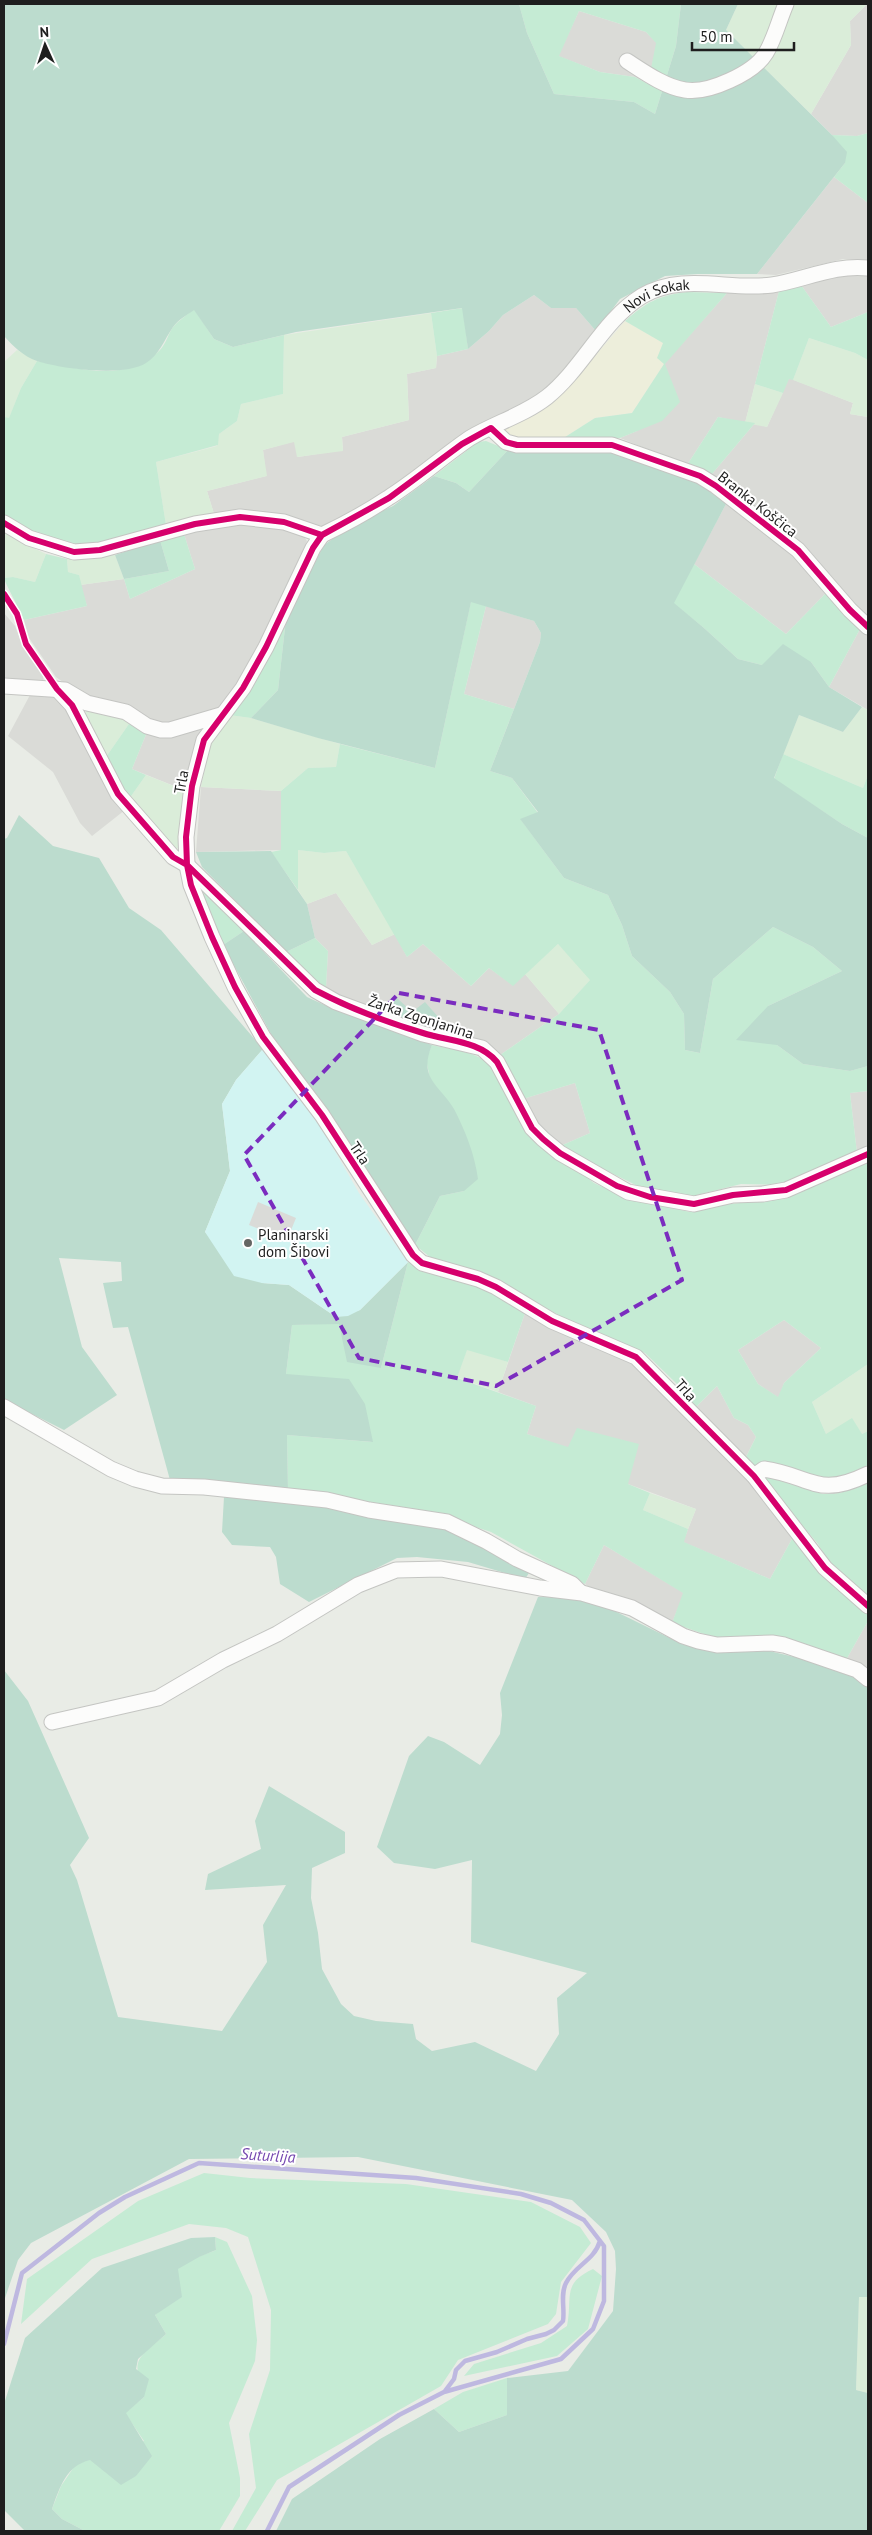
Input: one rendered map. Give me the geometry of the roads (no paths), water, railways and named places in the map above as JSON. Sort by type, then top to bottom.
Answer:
[{"type":"street","points":[[627,61],[653,77],[683,90],[694,91],[737,78],[765,55],[786,4]]},
{"type":"street","name":"Novi Sokak","points":[[322,535],[390,498],[462,444],[529,409],[547,397],[568,377],[616,318],[643,296],[655,290],[668,286],[692,283],[753,286],[773,284],[841,269],[868,268]]},
{"type":"street","name":"Branka Koščica","points":[[490,428],[506,442],[517,445],[612,445],[700,476],[716,486],[798,550],[850,610],[868,627]]},
{"type":"street","points":[[4,523],[29,538],[58,548],[80,552],[100,550],[195,524],[240,517],[284,522],[322,535]]},
{"type":"street","name":"Trla","points":[[322,535],[313,548],[266,647],[243,688],[204,740],[192,786],[186,837],[187,865],[191,885],[235,987],[263,1037],[322,1115],[413,1255],[422,1263],[478,1279],[552,1321],[636,1357],[754,1476],[825,1568],[868,1606]]},
{"type":"street","points":[[4,686],[57,689],[74,694],[87,703],[126,712],[147,726],[161,730],[170,730],[221,715]]},
{"type":"street","name":"Žarka Zgonjanina","points":[[57,689],[72,705],[118,794],[173,857],[187,865],[315,990],[336,1002],[406,1027],[482,1048],[491,1054],[532,1128],[543,1139],[560,1153],[628,1192],[694,1204],[733,1195],[763,1194],[786,1190],[868,1154]]},
{"type":"street","points":[[4,1407],[111,1469],[135,1479],[162,1486],[204,1487],[328,1500],[369,1510],[447,1522],[486,1540],[517,1560],[572,1584],[582,1593]]},
{"type":"street","points":[[754,1476],[759,1471],[770,1470],[818,1485],[837,1486],[868,1474]]},
{"type":"street","points":[[52,1722],[158,1698],[223,1660],[277,1634],[358,1584],[396,1570],[441,1569],[540,1588],[582,1593],[632,1608],[683,1636],[698,1641],[717,1644],[772,1643],[784,1645],[858,1670],[868,1679]]},
{"type":"waterway","name":"Suturlija","points":[[4,2344],[22,2273],[99,2213],[125,2197],[199,2163],[416,2178],[521,2194],[551,2203],[584,2220],[604,2246],[604,2301],[593,2329],[561,2359],[444,2392],[399,2415],[289,2487],[267,2531]]},
{"type":"waterway","name":"Suturlija","points":[[445,2391],[454,2379],[456,2370],[465,2361],[497,2352],[554,2330],[563,2321],[563,2292],[566,2283],[574,2272],[589,2258],[600,2241]]},
{"type":"place","name":"Planinarski dom Šibovi","points":[[248,1243]]}]
